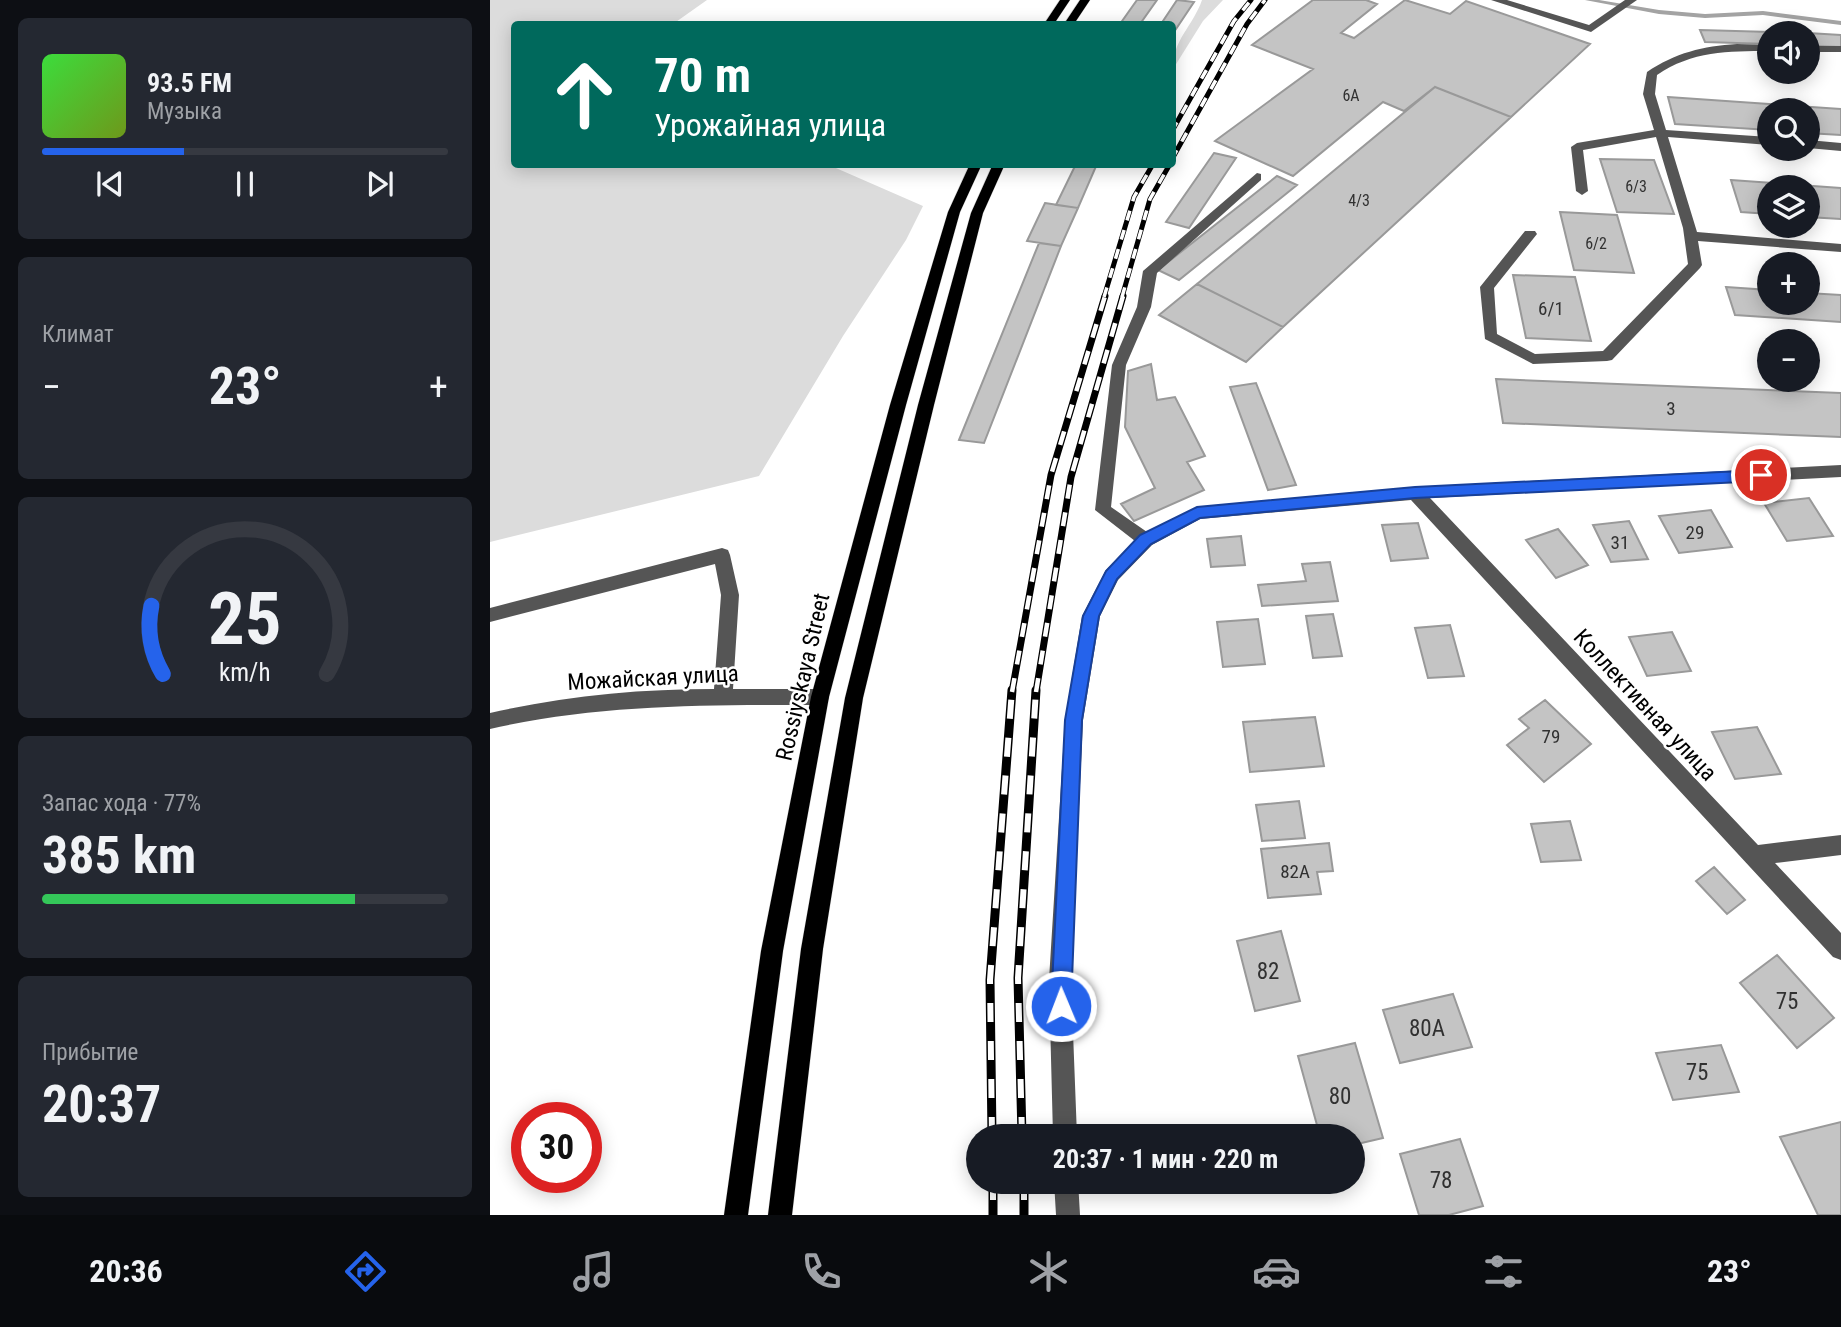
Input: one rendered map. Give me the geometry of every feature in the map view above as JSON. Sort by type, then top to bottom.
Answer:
[{"type":"main road","points":[[1051,21],[1065,0]]},
{"type":"main road","points":[[1071,21],[1084,0]]},
{"type":"main road","name":"Rossiyskaya Street","points":[[736,1215],[772,951],[820,698],[898,404],[954,212],[974,168]]},
{"type":"main road","points":[[780,1215],[812,949],[854,698],[926,405],[977,213],[997,168]]},
{"type":"street","points":[[1496,0],[1591,29],[1632,0]]},
{"type":"street","points":[[1530,234],[1488,287],[1490,336],[1532,359],[1607,356],[1695,265],[1690,236],[1649,94],[1651,74],[1668,60],[1702,50],[1757,48]]},
{"type":"street","points":[[1820,49],[1841,50]]},
{"type":"street","points":[[1582,191],[1577,147],[1659,132],[1757,140]]},
{"type":"street","points":[[1820,145],[1841,147]]},
{"type":"street","points":[[1146,540],[1103,510],[1119,365],[1144,307],[1150,271],[1257,177]]},
{"type":"street","points":[[1690,236],[1841,248]]},
{"type":"street","points":[[1065,1124],[1060,980],[1074,720],[1091,616],[1112,575],[1146,540],[1197,513],[1415,493],[1841,471]]},
{"type":"street","name":"Коллективная улица","points":[[1415,493],[1841,949]]},
{"type":"street","points":[[490,615],[722,555],[730,595],[723,696]]},
{"type":"street","name":"Можайская улица","points":[[490,721],[519,713],[615,700],[723,696],[820,698]]},
{"type":"street","points":[[1752,856],[1841,845]]},
{"type":"street","points":[[1067,1194],[1068,1215]]},
{"type":"shaded area","points":[[490,0],[707,0],[677,21],[511,21],[511,168],[836,168],[923,206],[906,240],[843,336],[759,476],[490,542]]},
{"type":"shaded area","points":[[1202,0],[1223,0],[1203,21],[1176,64],[1179,42]]},
{"type":"building","points":[[1137,0],[1157,0],[1142,21],[1122,21]]},
{"type":"building","points":[[1177,0],[1194,2],[1176,29],[1176,21],[1163,21]]},
{"type":"building","points":[[1313,0],[1366,0],[1377,4],[1341,33],[1354,38],[1405,0],[1450,14],[1466,1],[1590,44],[1511,117],[1435,87],[1404,111],[1383,102],[1293,176],[1215,141],[1313,69],[1252,45]]},
{"type":"building","points":[[1700,30],[1757,32],[1757,44],[1705,42]]},
{"type":"building","points":[[1820,34],[1841,35],[1841,47],[1820,46]]},
{"type":"building","points":[[1435,87],[1511,117],[1283,327],[1197,284]]},
{"type":"building","points":[[1668,97],[1757,103],[1757,129],[1675,124]]},
{"type":"building","points":[[1820,108],[1841,109],[1841,135],[1820,134]]},
{"type":"building","points":[[1214,153],[1236,158],[1189,228],[1166,222]]},
{"type":"building","points":[[1600,159],[1654,160],[1674,214],[1617,212]]},
{"type":"building","points":[[1074,168],[1095,168],[1078,208],[1056,205]]},
{"type":"building","points":[[1277,176],[1297,185],[1179,280],[1158,270]]},
{"type":"building","points":[[1731,180],[1757,182],[1757,213],[1741,212]]},
{"type":"building","points":[[1820,186],[1841,188],[1841,219],[1820,218]]},
{"type":"building","points":[[1045,203],[1078,208],[1061,246],[1027,241]]},
{"type":"building","points":[[1560,212],[1617,215],[1634,273],[1574,270]]},
{"type":"building","points":[[1039,243],[1061,246],[984,443],[959,440]]},
{"type":"building","points":[[1513,275],[1575,277],[1591,341],[1526,338]]},
{"type":"building","points":[[1197,284],[1283,327],[1246,362],[1159,315]]},
{"type":"building","points":[[1726,287],[1757,289],[1757,315],[1820,315],[1820,294],[1841,295],[1841,322],[1735,315]]},
{"type":"building","points":[[1151,364],[1157,400],[1175,397],[1205,456],[1187,462],[1204,490],[1134,521],[1121,504],[1155,488],[1125,427],[1128,371]]},
{"type":"building","points":[[1496,379],[1757,390],[1757,392],[1841,393],[1841,437],[1503,423]]},
{"type":"building","points":[[1256,383],[1296,485],[1268,490],[1230,387]]},
{"type":"building","points":[[1809,498],[1833,536],[1787,541],[1764,503]]},
{"type":"building","points":[[1711,510],[1732,547],[1679,553],[1659,516]]},
{"type":"building","points":[[1629,521],[1648,559],[1611,562],[1593,525]]},
{"type":"building","points":[[1418,523],[1428,558],[1391,561],[1382,525]]},
{"type":"building","points":[[1558,529],[1588,565],[1556,578],[1526,540]]},
{"type":"building","points":[[1241,536],[1245,565],[1211,567],[1207,539]]},
{"type":"building","points":[[1330,562],[1338,601],[1262,606],[1258,585],[1306,581],[1302,564]]},
{"type":"building","points":[[1333,614],[1342,656],[1313,658],[1306,616]]},
{"type":"building","points":[[1258,619],[1265,664],[1223,667],[1217,622]]},
{"type":"building","points":[[1450,625],[1464,676],[1428,678],[1415,628]]},
{"type":"building","points":[[1672,632],[1691,671],[1647,676],[1629,637]]},
{"type":"building","points":[[1545,700],[1591,744],[1544,782],[1507,745],[1529,728],[1519,719]]},
{"type":"building","points":[[1315,717],[1324,766],[1250,772],[1243,722]]},
{"type":"building","points":[[1757,727],[1781,774],[1735,779],[1712,732]]},
{"type":"building","points":[[1299,801],[1305,838],[1262,841],[1256,805]]},
{"type":"building","points":[[1570,821],[1581,860],[1541,862],[1531,824]]},
{"type":"building","points":[[1329,843],[1333,871],[1317,872],[1321,894],[1268,898],[1261,849]]},
{"type":"building","points":[[1714,867],[1745,900],[1727,914],[1696,881]]},
{"type":"building","points":[[1281,931],[1300,1001],[1255,1011],[1237,941]]},
{"type":"building","points":[[1777,955],[1834,1018],[1797,1048],[1740,983]]},
{"type":"building","points":[[1453,994],[1472,1047],[1400,1063],[1383,1010]]},
{"type":"building","points":[[1355,1043],[1383,1138],[1365,1142],[1365,1124],[1317,1124],[1298,1056]]},
{"type":"building","points":[[1721,1045],[1739,1092],[1673,1100],[1656,1053]]},
{"type":"building","points":[[1841,1122],[1841,1215],[1818,1215],[1780,1137]]},
{"type":"building","points":[[1460,1139],[1483,1206],[1449,1215],[1419,1215],[1400,1154]]},
{"type":"waterway","points":[[1588,0],[1659,12],[1705,16],[1763,13],[1841,23]]},
{"type":"railway","points":[[1176,124],[1234,21],[1251,0]]},
{"type":"railway","points":[[1176,152],[1247,24],[1265,0]]},
{"type":"railway","points":[[1104,297],[1134,197],[1151,168]]},
{"type":"railway","points":[[1122,297],[1150,199],[1168,168]]},
{"type":"railway","points":[[1012,692],[1051,475],[1105,296]]},
{"type":"railway","points":[[1036,692],[1071,477],[1123,296]]},
{"type":"railway","points":[[992,1124],[990,980],[1012,690]]},
{"type":"railway","points":[[1022,1124],[1018,978],[1036,690]]},
{"type":"railway","points":[[993,1194],[993,1215]]},
{"type":"railway","points":[[1024,1194],[1024,1215]]},
{"type":"route","points":[[1061,1006],[1060,980],[1074,720],[1091,616],[1112,575],[1146,540],[1197,513],[1415,493],[1761,475]]}]
